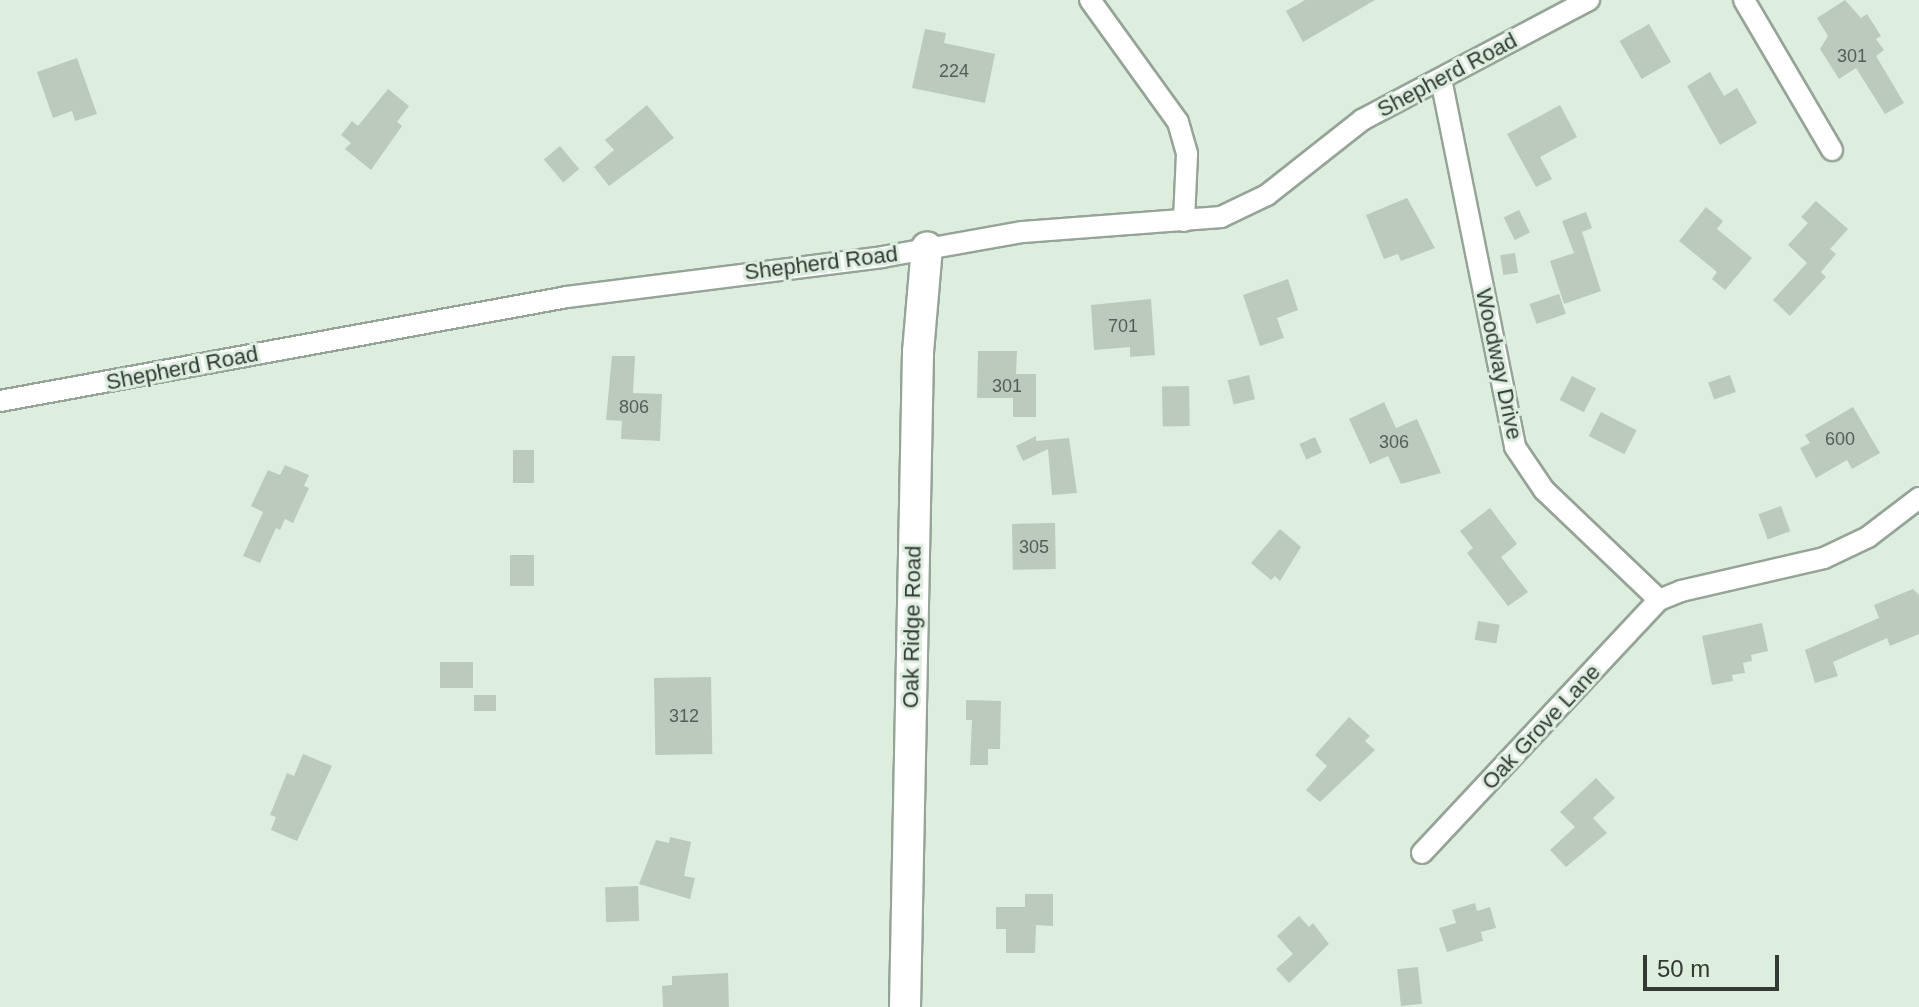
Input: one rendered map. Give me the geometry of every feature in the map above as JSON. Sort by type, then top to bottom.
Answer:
[{"type":"street","points":[[1090,0],[1178,122],[1187,154],[1184,221]]},
{"type":"street","name":"Shepherd Road","points":[[0,401],[567,297],[1023,232],[1184,221],[1245,208],[1344,131],[1589,0]]},
{"type":"street","points":[[1744,0],[1832,150]]},
{"type":"street","name":"Woodway Drive","points":[[1441,79],[1515,447],[1544,490],[1659,600]]},
{"type":"street","name":"Oak Ridge Road","points":[[905,1007],[918,352],[927,247]]},
{"type":"street","points":[[1659,600],[1681,591],[1824,558],[1868,537],[1919,498]]},
{"type":"street","name":"Oak Grove Lane","points":[[1422,853],[1659,600]]},
{"type":"building","points":[[1305,0],[1375,0],[1303,42],[1286,11]]},
{"type":"building","points":[[1845,0],[1861,18],[1867,14],[1881,36],[1876,39],[1884,50],[1876,56],[1904,103],[1885,114],[1856,68],[1839,79],[1820,49],[1828,36],[1817,18]]},
{"type":"building","points":[[1649,24],[1671,62],[1642,79],[1620,41]]},
{"type":"building","points":[[925,29],[946,33],[944,43],[995,54],[985,103],[912,88]]},
{"type":"building","points":[[77,58],[97,114],[75,121],[72,111],[53,118],[37,72]]},
{"type":"building","points":[[1710,72],[1724,96],[1737,88],[1757,123],[1720,145],[1687,86]]},
{"type":"building","points":[[388,89],[409,106],[397,122],[402,126],[371,170],[345,149],[351,143],[341,135],[352,121],[358,126]]},
{"type":"building","points":[[647,105],[674,138],[609,186],[594,167],[614,150],[605,140]]},
{"type":"building","points":[[1560,105],[1577,137],[1540,157],[1552,179],[1536,187],[1507,134]]},
{"type":"building","points":[[560,146],[579,169],[563,182],[544,159]]},
{"type":"building","points":[[1407,198],[1435,248],[1401,261],[1398,254],[1384,259],[1366,215]]},
{"type":"building","points":[[1816,201],[1848,229],[1830,249],[1836,254],[1821,272],[1826,277],[1790,316],[1773,300],[1807,263],[1788,245],[1808,223],[1801,217]]},
{"type":"building","points":[[1706,207],[1723,221],[1717,229],[1752,258],[1725,290],[1712,279],[1717,272],[1679,241]]},
{"type":"building","points":[[1519,210],[1530,232],[1515,240],[1504,217]]},
{"type":"building","points":[[1586,212],[1592,228],[1582,232],[1601,291],[1564,304],[1550,261],[1574,253],[1562,221]]},
{"type":"building","points":[[1515,253],[1518,273],[1503,275],[1500,255]]},
{"type":"building","points":[[1288,279],[1298,310],[1277,318],[1284,338],[1260,346],[1243,295]]},
{"type":"building","points":[[1559,294],[1566,314],[1537,324],[1530,304]]},
{"type":"building","points":[[1151,299],[1155,355],[1130,357],[1130,347],[1094,350],[1091,305]]},
{"type":"building","points":[[978,351],[1017,351],[1016,374],[1036,374],[1036,417],[1013,417],[1013,398],[977,398]]},
{"type":"building","points":[[612,356],[635,356],[633,393],[662,394],[660,441],[621,439],[622,421],[606,420]]},
{"type":"building","points":[[1249,375],[1255,399],[1234,405],[1228,380]]},
{"type":"building","points":[[1730,375],[1736,392],[1714,400],[1708,382]]},
{"type":"building","points":[[1572,376],[1596,388],[1584,412],[1560,400]]},
{"type":"building","points":[[1162,386],[1189,386],[1190,426],[1163,426]]},
{"type":"building","points":[[1384,402],[1396,428],[1417,419],[1441,473],[1401,484],[1388,456],[1370,464],[1349,419]]},
{"type":"building","points":[[1853,407],[1880,453],[1852,469],[1847,460],[1816,478],[1800,448],[1810,443],[1805,435]]},
{"type":"building","points":[[1601,412],[1637,430],[1624,454],[1589,436]]},
{"type":"building","points":[[1036,436],[1036,441],[1069,438],[1077,493],[1052,495],[1048,449],[1023,461],[1016,446]]},
{"type":"building","points":[[1315,437],[1322,453],[1306,459],[1299,444]]},
{"type":"building","points":[[513,450],[534,450],[534,483],[513,483]]},
{"type":"building","points":[[285,465],[309,475],[304,486],[309,488],[293,523],[285,519],[280,530],[276,528],[260,563],[243,556],[263,512],[251,506],[268,470],[280,475]]},
{"type":"building","points":[[1781,506],[1790,531],[1768,540],[1758,514]]},
{"type":"building","points":[[1490,508],[1517,544],[1501,557],[1528,592],[1508,606],[1467,553],[1473,548],[1460,531]]},
{"type":"building","points":[[1055,523],[1056,569],[1013,570],[1012,524]]},
{"type":"building","points":[[1280,529],[1301,547],[1280,581],[1275,576],[1271,580],[1251,563]]},
{"type":"building","points":[[510,555],[534,555],[534,586],[510,586]]},
{"type":"building","points":[[1913,589],[1919,595],[1919,634],[1890,646],[1887,638],[1833,662],[1838,676],[1815,683],[1805,650],[1879,618],[1874,605]]},
{"type":"building","points":[[1478,621],[1500,625],[1496,644],[1475,640]]},
{"type":"building","points":[[1762,623],[1768,651],[1751,655],[1752,661],[1743,663],[1745,673],[1732,675],[1733,681],[1712,685],[1702,636]]},
{"type":"building","points":[[440,662],[473,662],[473,688],[440,688]]},
{"type":"building","points":[[711,677],[712,754],[655,755],[654,678]]},
{"type":"building","points":[[474,695],[496,695],[496,711],[474,711]]},
{"type":"building","points":[[966,700],[1001,701],[1000,749],[988,749],[988,765],[970,765],[972,720],[966,720]]},
{"type":"building","points":[[1349,717],[1370,736],[1365,741],[1375,750],[1320,802],[1306,790],[1327,766],[1315,755]]},
{"type":"building","points":[[303,754],[332,766],[297,841],[271,830],[276,817],[270,815],[287,773],[294,776]]},
{"type":"building","points":[[1596,778],[1615,798],[1593,818],[1607,833],[1566,867],[1550,850],[1575,827],[1560,812]]},
{"type":"building","points":[[670,837],[691,842],[684,876],[695,878],[690,899],[639,884],[656,840],[669,843]]},
{"type":"building","points":[[638,886],[639,921],[606,922],[605,887]]},
{"type":"building","points":[[1025,894],[1053,894],[1053,926],[1036,925],[1035,953],[1006,953],[1006,929],[996,929],[996,907],[1025,907]]},
{"type":"building","points":[[1475,903],[1477,911],[1490,907],[1496,928],[1481,932],[1483,941],[1447,952],[1439,928],[1456,923],[1452,910]]},
{"type":"building","points":[[1299,916],[1309,927],[1313,923],[1329,944],[1289,983],[1276,969],[1293,954],[1277,936]]},
{"type":"building","points":[[1418,967],[1422,1004],[1401,1006],[1397,969]]},
{"type":"building","points":[[728,973],[729,1007],[663,1007],[662,986],[672,985],[672,976]]}]
